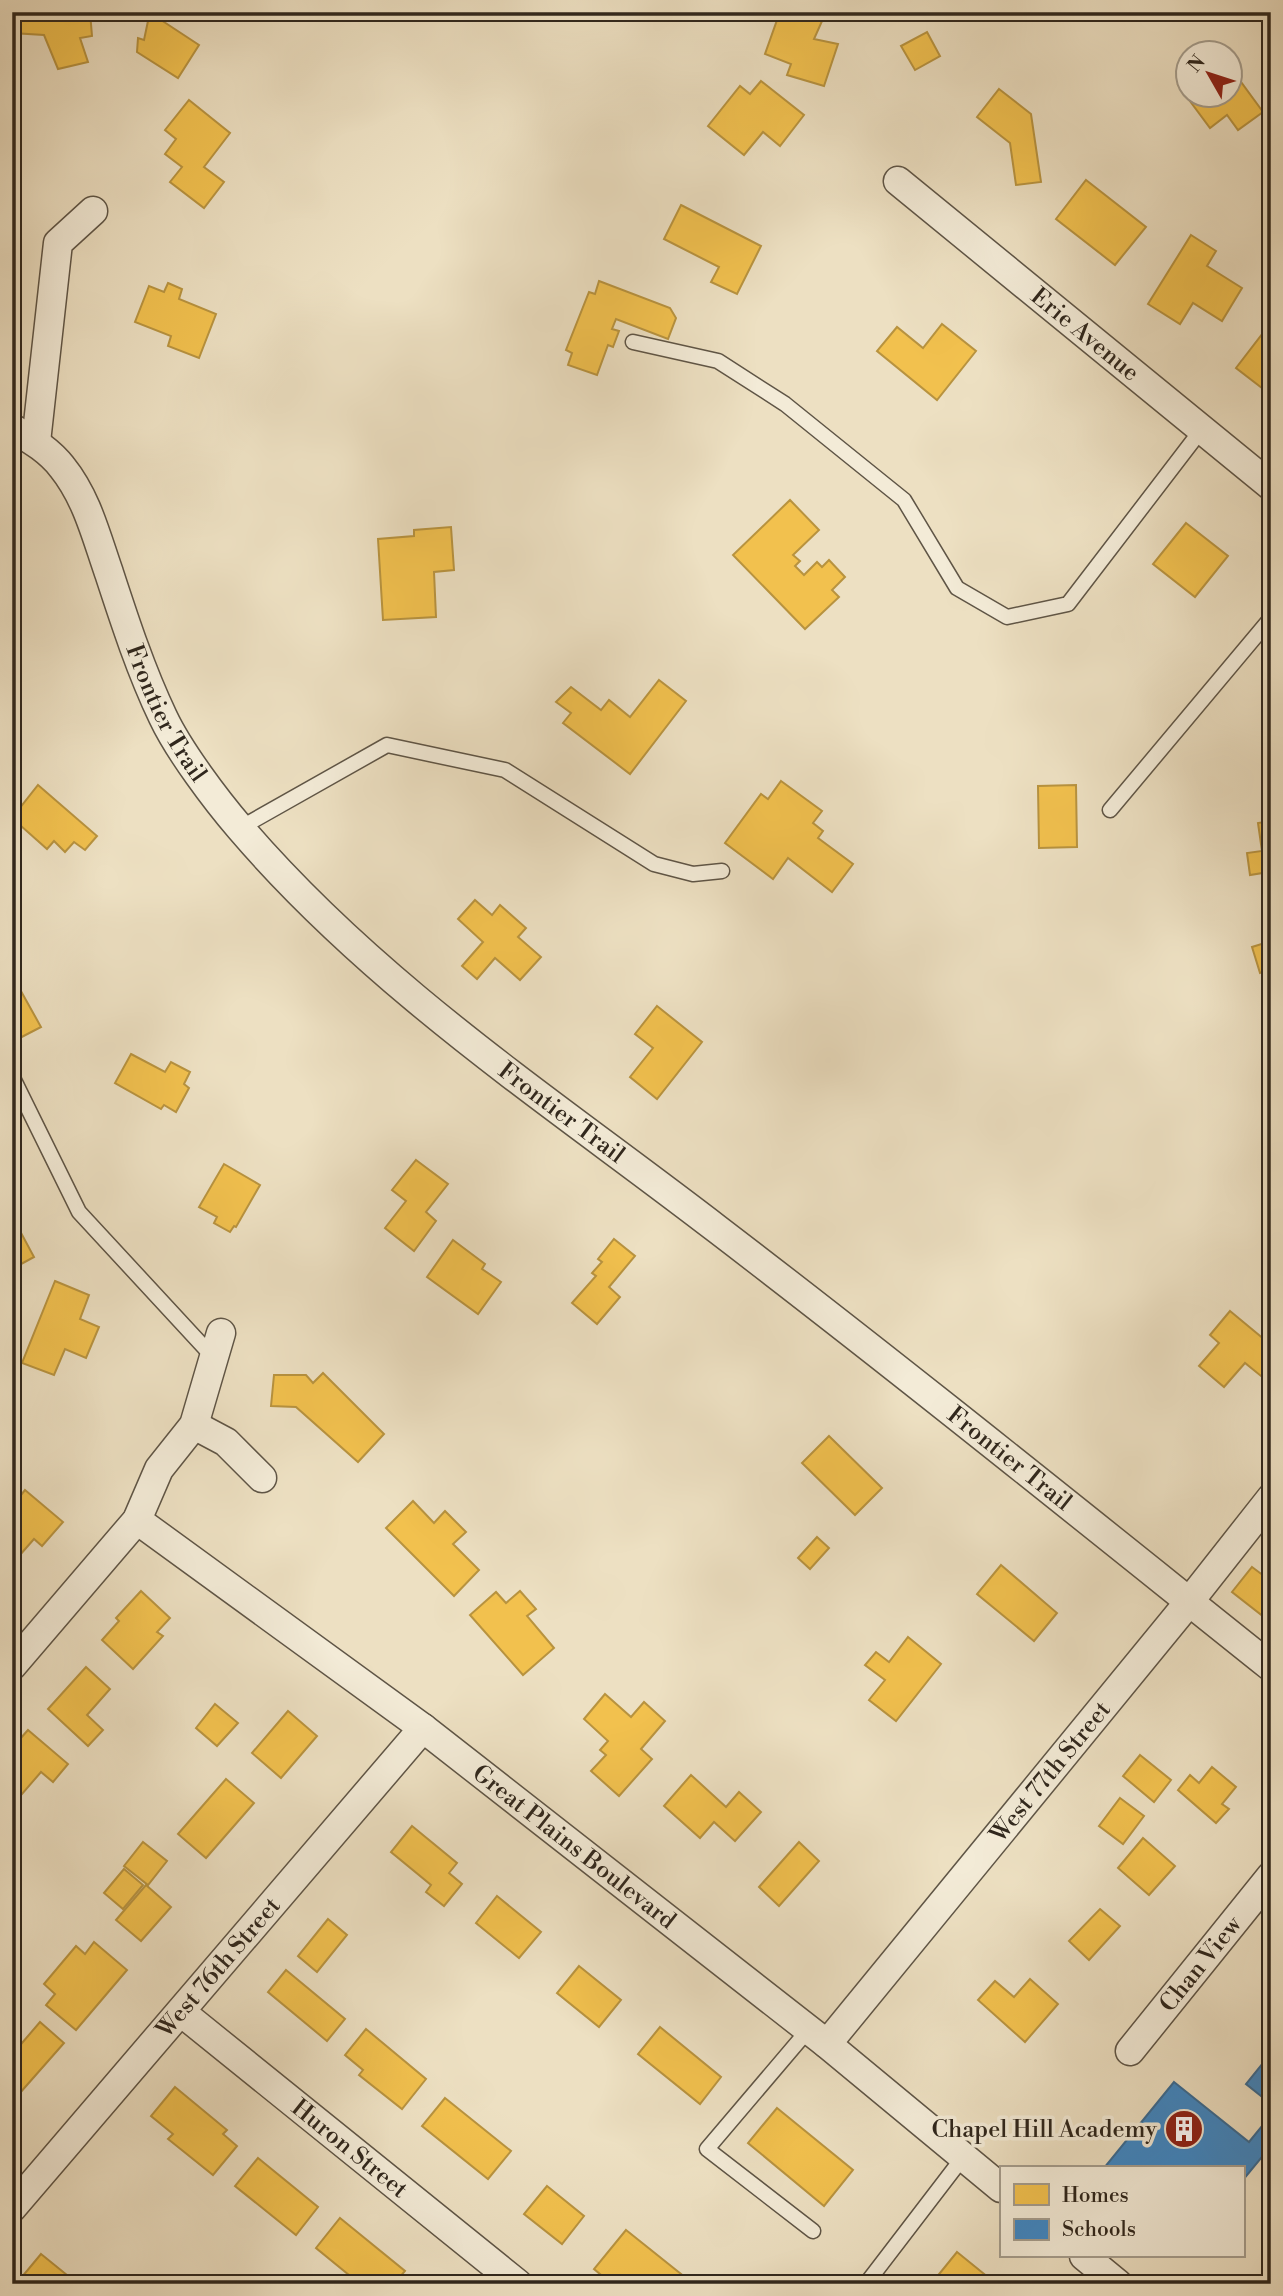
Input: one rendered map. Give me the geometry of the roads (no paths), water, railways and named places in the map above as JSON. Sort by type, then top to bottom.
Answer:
[{"type":"street","name":"Erie Avenue","points":[[898,181],[1271,486]]},
{"type":"street","points":[[24,435],[58,243],[93,211]]},
{"type":"street","name":"Frontier Trail","points":[[24,435],[60,464],[83,498],[135,650],[165,722],[202,779],[240,828],[366,956],[449,1027],[716,1228],[1271,1667]]},
{"type":"street","points":[[13,1665],[137,1520],[159,1469],[194,1424],[218,1345]]},
{"type":"street","points":[[194,1424],[226,1442],[262,1478]]},
{"type":"street","name":"West 77th Street","points":[[818,2037],[1189,1602],[1271,1498]]},
{"type":"street","name":"Great Plains Boulevard","points":[[137,1520],[422,1728],[818,2037],[1000,2187]]},
{"type":"street","name":"West 76th Street","points":[[12,2208],[422,1728]]},
{"type":"street","name":"Chan View","points":[[1130,2051],[1271,1876]]},
{"type":"street","name":"Huron Street","points":[[181,2012],[518,2284]]},
{"type":"street","points":[[1086,2258],[1118,2284]]},
{"type":"lane","points":[[633,342],[718,361],[785,404],[904,500],[957,588],[1007,617],[1068,604],[1202,429]]},
{"type":"lane","points":[[1110,810],[1271,618]]},
{"type":"lane","points":[[240,828],[387,745],[505,770],[654,864],[693,874],[722,871]]},
{"type":"lane","points":[[13,1078],[79,1212],[218,1345]]},
{"type":"lane","points":[[813,2231],[707,2149],[818,2037]]},
{"type":"lane","points":[[866,2284],[964,2157]]},
{"type":"place","name":"Chapel Hill Academy","points":[[1184,2129]]}]
